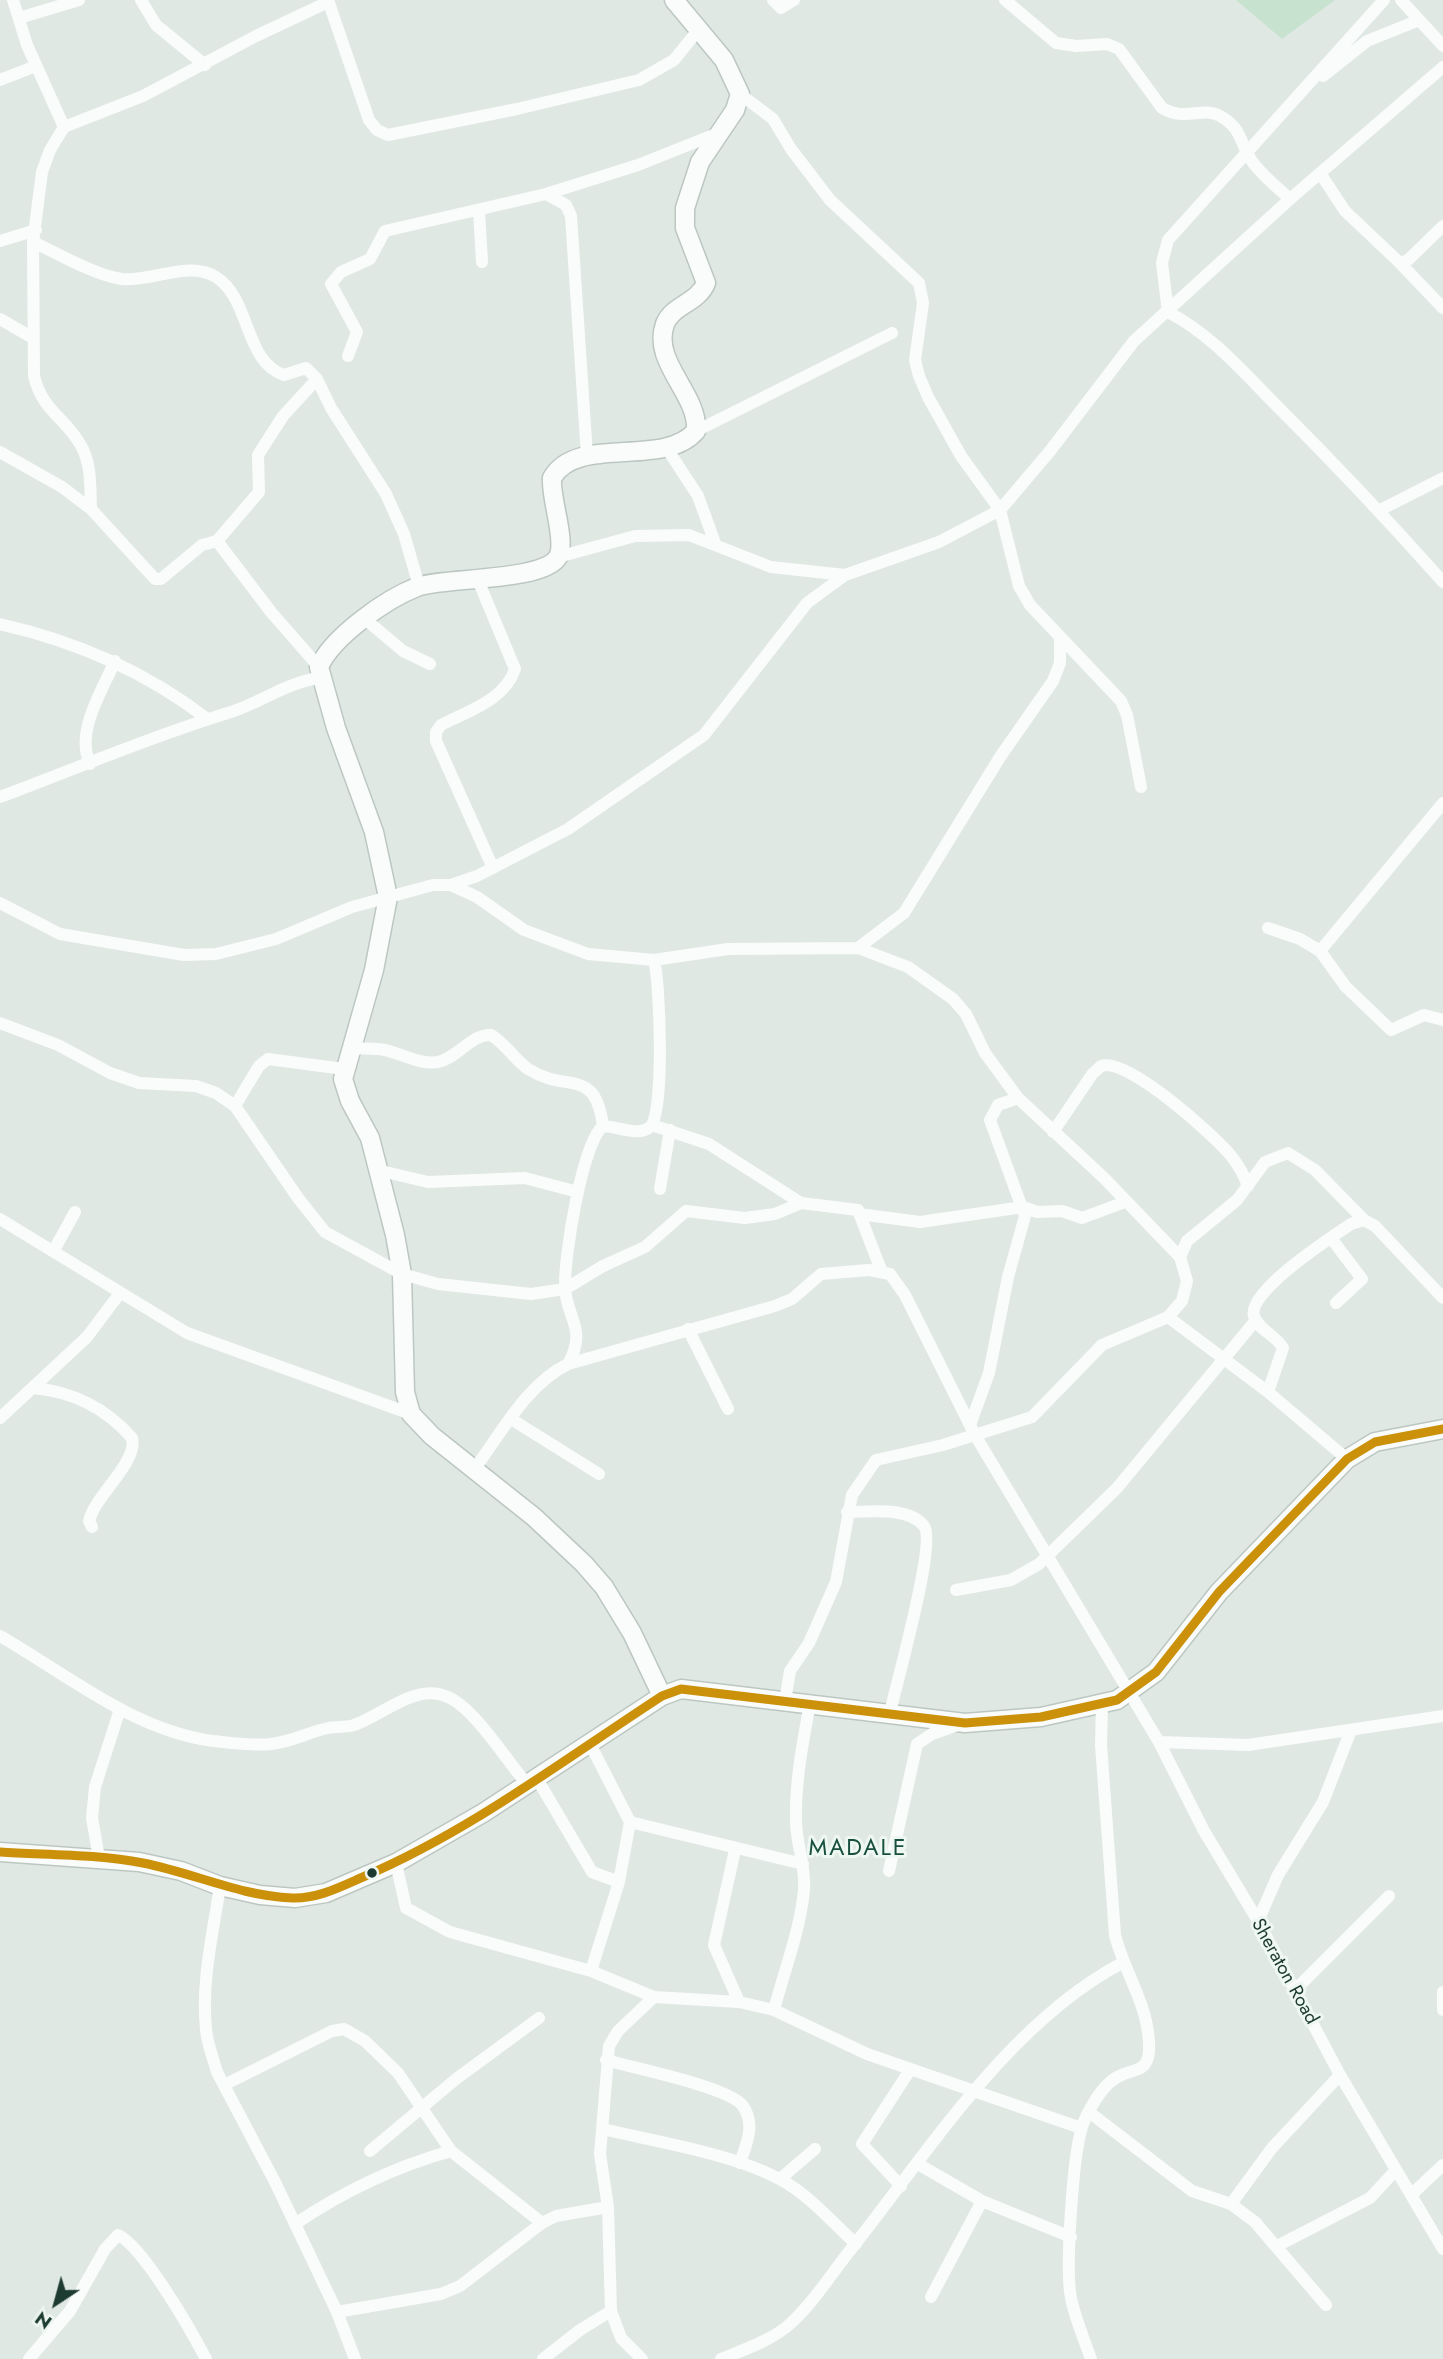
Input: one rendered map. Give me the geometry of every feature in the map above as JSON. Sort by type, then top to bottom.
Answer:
[{"type":"street","points":[[13,0],[36,66],[64,127]]},
{"type":"street","points":[[19,18],[79,0]]},
{"type":"street","points":[[141,0],[156,25],[205,65]]},
{"type":"street","points":[[674,0],[724,60],[740,94],[773,119],[791,149],[830,200],[919,283],[923,303],[915,360],[928,397],[961,456],[1000,510],[1019,586],[1030,605],[1121,701],[1127,715],[1141,787]]},
{"type":"street","points":[[773,0],[781,8],[794,0]]},
{"type":"street","points":[[1005,0],[1056,43],[1076,47],[1107,44],[1119,49],[1162,108],[1183,116],[1216,114],[1235,124],[1245,152],[1256,167],[1290,199]]},
{"type":"street","points":[[1384,0],[1168,240],[1162,263],[1168,312],[1210,340],[1380,510],[1443,582]]},
{"type":"street","points":[[1401,0],[1417,21],[1443,46]]},
{"type":"street","points":[[92,509],[87,459],[80,443],[39,396],[34,376],[35,236],[43,172],[50,150],[64,127],[116,109],[328,1],[369,120],[377,130],[388,135],[517,110],[639,80],[674,60],[699,29]]},
{"type":"street","points":[[1297,95],[1367,40],[1417,21]]},
{"type":"street","points":[[0,80],[36,66]]},
{"type":"street","points":[[0,903],[60,934],[184,955],[216,954],[249,948],[352,906],[433,885],[451,885],[493,868],[568,829],[704,735],[807,603],[845,575],[939,542],[1000,510],[1050,452],[1123,353],[1290,199],[1443,67]]},
{"type":"street","points":[[696,431],[694,413],[663,348],[663,331],[666,320],[701,295],[706,283],[685,228],[685,208],[700,162],[716,134],[735,110],[740,94]]},
{"type":"street","points":[[348,356],[357,332],[331,290],[334,278],[370,259],[385,231],[546,194],[638,165],[716,134]]},
{"type":"street","points":[[1320,173],[1345,212],[1443,308]]},
{"type":"street","points":[[546,194],[568,207],[571,216],[577,272],[587,456]]},
{"type":"street","points":[[478,211],[482,262]]},
{"type":"street","points":[[1400,263],[1408,260],[1443,226]]},
{"type":"street","points":[[0,241],[35,236],[120,279],[191,270],[218,278],[227,287],[243,317],[263,363],[284,375],[306,368],[317,379],[331,408],[386,494],[404,534],[419,586]]},
{"type":"street","points":[[0,319],[33,338]]},
{"type":"street","points":[[558,557],[560,542],[552,478],[564,463],[587,456],[666,447],[691,438],[696,431],[892,332]]},
{"type":"street","points":[[0,452],[62,487],[92,509],[155,579],[161,579],[202,545],[217,541],[259,492],[258,455],[271,432],[317,379]]},
{"type":"street","points":[[666,447],[698,495],[715,543]]},
{"type":"street","points":[[1380,510],[1443,478]]},
{"type":"street","points":[[0,797],[206,718],[252,704],[320,673],[335,643],[365,619],[419,586],[529,571],[558,557],[635,536],[688,535],[715,543],[771,568],[845,575]]},
{"type":"street","points":[[217,541],[320,673],[374,832],[388,897],[374,970],[344,1069],[345,1088],[365,1126],[381,1171],[402,1274],[405,1392],[411,1414]]},
{"type":"street","points":[[478,580],[515,668],[512,680],[497,695],[441,725],[436,732],[436,741],[493,868]]},
{"type":"street","points":[[365,619],[403,651],[430,664]]},
{"type":"street","points":[[0,624],[75,644],[115,662],[206,718]]},
{"type":"street","points":[[858,948],[898,918],[914,900],[947,840],[1053,681],[1060,663],[1060,638]]},
{"type":"street","points":[[90,764],[85,753],[88,727],[115,662]]},
{"type":"street","points":[[1320,951],[1443,803]]},
{"type":"street","points":[[451,885],[477,897],[524,930],[558,945],[588,954],[654,960],[728,949],[858,948],[908,968],[953,999],[966,1014],[998,1073],[1018,1098],[1104,1178],[1180,1257],[1187,1281],[1182,1301],[1168,1317],[1102,1345],[1032,1417],[972,1430],[876,1460],[858,1483],[847,1513],[836,1582],[809,1643],[790,1671],[785,1700]]},
{"type":"street","points":[[1268,928],[1300,939],[1320,951],[1346,988],[1391,1030],[1424,1015],[1443,1020]]},
{"type":"street","points":[[652,1125],[660,1088],[659,978],[654,960]]},
{"type":"street","points":[[0,1023],[58,1045],[110,1073],[139,1083],[196,1086],[216,1093],[235,1107],[325,1232],[402,1274],[478,1290],[531,1294],[565,1289],[603,1266],[645,1247],[686,1211],[745,1218],[775,1214],[801,1203],[852,1207],[859,1213],[881,1270],[821,1274],[792,1299],[775,1306],[568,1364],[550,1373],[511,1419],[475,1468]]},
{"type":"street","points":[[352,1048],[385,1050],[416,1060],[437,1062],[453,1057],[480,1036],[491,1035],[526,1067],[559,1082],[590,1090],[600,1102],[603,1126],[595,1135],[578,1192],[569,1242],[565,1289],[576,1329],[574,1353],[568,1364]]},
{"type":"street","points":[[235,1107],[259,1066],[268,1059],[344,1069]]},
{"type":"street","points":[[1053,1132],[1093,1073],[1101,1066],[1124,1070],[1176,1103],[1211,1133],[1237,1162],[1248,1185]]},
{"type":"street","points":[[972,1430],[989,1373],[1008,1277],[1028,1212],[990,1120],[998,1105],[1018,1098]]},
{"type":"street","points":[[603,1126],[633,1130],[652,1125],[709,1144],[801,1203]]},
{"type":"street","points":[[660,1189],[670,1130]]},
{"type":"street","points":[[1180,1257],[1187,1241],[1237,1200],[1268,1159],[1292,1154],[1315,1170],[1364,1220],[1398,1248],[1443,1298]]},
{"type":"street","points":[[381,1171],[428,1182],[526,1178],[578,1192]]},
{"type":"street","points":[[859,1213],[920,1222],[1028,1212],[1062,1211],[1082,1217],[1125,1202]]},
{"type":"street","points":[[54,1250],[75,1212]]},
{"type":"street","points":[[0,1219],[187,1333],[411,1414],[432,1436],[475,1468],[562,1542],[604,1587],[632,1633],[662,1696]]},
{"type":"street","points":[[1268,1392],[1283,1348],[1277,1338],[1256,1320],[1253,1310],[1265,1290],[1331,1238],[1351,1224],[1364,1220]]},
{"type":"street","points":[[1331,1238],[1362,1279],[1336,1303]]},
{"type":"street","points":[[1167,1244],[1187,1241]]},
{"type":"street","name":"Sheraton Road","points":[[881,1270],[896,1281],[905,1294],[972,1430],[1159,1742],[1230,1878],[1258,1922],[1340,2075],[1395,2171],[1416,2191],[1443,2249]]},
{"type":"street","points":[[0,1418],[87,1337],[120,1293]]},
{"type":"street","points":[[1168,1317],[1268,1392],[1347,1459]]},
{"type":"street","points":[[956,1590],[1011,1580],[1025,1574],[1048,1555],[1116,1488],[1221,1358],[1256,1320]]},
{"type":"street","points":[[688,1329],[728,1409]]},
{"type":"street","points":[[32,1388],[54,1390],[86,1402],[132,1438],[131,1452],[123,1468],[90,1515],[92,1527]]},
{"type":"street","points":[[511,1419],[599,1474]]},
{"type":"street","points":[[0,1852],[99,1858],[181,1871],[220,1886],[295,1898],[326,1893],[396,1863],[662,1696],[690,1689],[965,1723],[1041,1717],[1102,1704],[1130,1692],[1156,1672],[1219,1592],[1347,1459],[1375,1441],[1443,1429]]},
{"type":"street","points":[[847,1513],[901,1514],[921,1523],[927,1532],[926,1563],[890,1713]]},
{"type":"street","points":[[0,1636],[120,1709],[172,1732],[198,1739],[273,1744],[328,1728],[354,1725],[386,1707],[435,1693],[449,1697],[531,1780],[592,1872],[619,1882]]},
{"type":"street","points":[[774,2010],[802,1903],[803,1864],[797,1838],[796,1800],[799,1763],[810,1703]]},
{"type":"street","points":[[1091,2359],[1070,2297],[1071,2236],[1082,2128],[1089,2112],[1110,2081],[1140,2070],[1146,2065],[1149,2053],[1143,2007],[1137,1988],[1122,1963],[1111,1903],[1101,1745],[1102,1704]]},
{"type":"street","points":[[99,1858],[92,1818],[95,1787],[120,1709]]},
{"type":"street","points":[[1159,1742],[1248,1745],[1443,1716]]},
{"type":"street","points":[[889,1871],[917,1744],[932,1734],[965,1723]]},
{"type":"street","points":[[1258,1922],[1278,1875],[1323,1802],[1351,1730]]},
{"type":"street","points":[[589,1742],[631,1822],[619,1882],[591,1971]]},
{"type":"street","points":[[631,1822],[735,1850],[803,1864]]},
{"type":"street","points":[[735,1850],[714,1945],[739,2002]]},
{"type":"street","points":[[396,1863],[402,1900],[412,1914],[450,1932],[591,1971],[654,1997],[739,2002],[774,2010],[844,2045],[971,2092],[1082,2128]]},
{"type":"street","points":[[220,1886],[206,1977],[206,2031],[224,2085],[295,2224],[337,2312],[355,2359]]},
{"type":"street","points":[[1295,1990],[1389,1896]]},
{"type":"street","points":[[721,2359],[791,2324],[901,2186],[971,2092],[1070,1995],[1086,1982],[1122,1963]]},
{"type":"street","points":[[1443,1992],[1443,2010]]},
{"type":"street","points":[[642,2359],[621,2338],[611,2311],[608,2207],[600,2166],[606,2060],[618,2031],[654,1997]]},
{"type":"street","points":[[370,2151],[422,2106],[538,2018]]},
{"type":"street","points":[[224,2085],[332,2031],[344,2029],[365,2041],[398,2073],[451,2151],[542,2223]]},
{"type":"street","points":[[606,2060],[694,2083],[736,2099],[743,2105],[750,2124],[749,2137],[740,2163]]},
{"type":"street","points":[[901,2186],[862,2144],[910,2070]]},
{"type":"street","points":[[1231,2204],[1272,2148],[1340,2075]]},
{"type":"street","points":[[1089,2112],[1192,2191],[1231,2204],[1255,2222],[1326,2305]]},
{"type":"street","points":[[603,2129],[740,2163],[780,2179],[802,2194],[856,2244]]},
{"type":"street","points":[[780,2179],[815,2149]]},
{"type":"street","points":[[295,2224],[330,2200],[404,2164],[451,2151]]},
{"type":"street","points":[[918,2164],[982,2202],[1071,2236]]},
{"type":"street","points":[[1416,2191],[1443,2165]]},
{"type":"street","points":[[1277,2246],[1370,2198],[1395,2171]]},
{"type":"street","points":[[1416,2191],[1443,2181]]},
{"type":"street","points":[[931,2297],[982,2202]]},
{"type":"street","points":[[337,2312],[441,2294],[460,2286],[542,2223],[556,2216],[608,2207]]},
{"type":"street","points":[[29,2359],[70,2311],[105,2249],[118,2235],[130,2244],[181,2312],[206,2359]]},
{"type":"street","points":[[543,2359],[579,2330],[611,2311]]},
{"type":"green space","points":[[1236,0],[1335,0],[1282,39]]},
{"type":"transit line","points":[[0,1852],[126,1860],[162,1867],[235,1889],[301,1898],[346,1885],[441,1839],[479,1817],[662,1696],[681,1689],[965,1723],[1041,1717],[1117,1700],[1156,1672],[1219,1592],[1347,1459],[1375,1442],[1443,1429]]},
{"type":"district","name":"MADALE","points":[[858,1849]]}]
